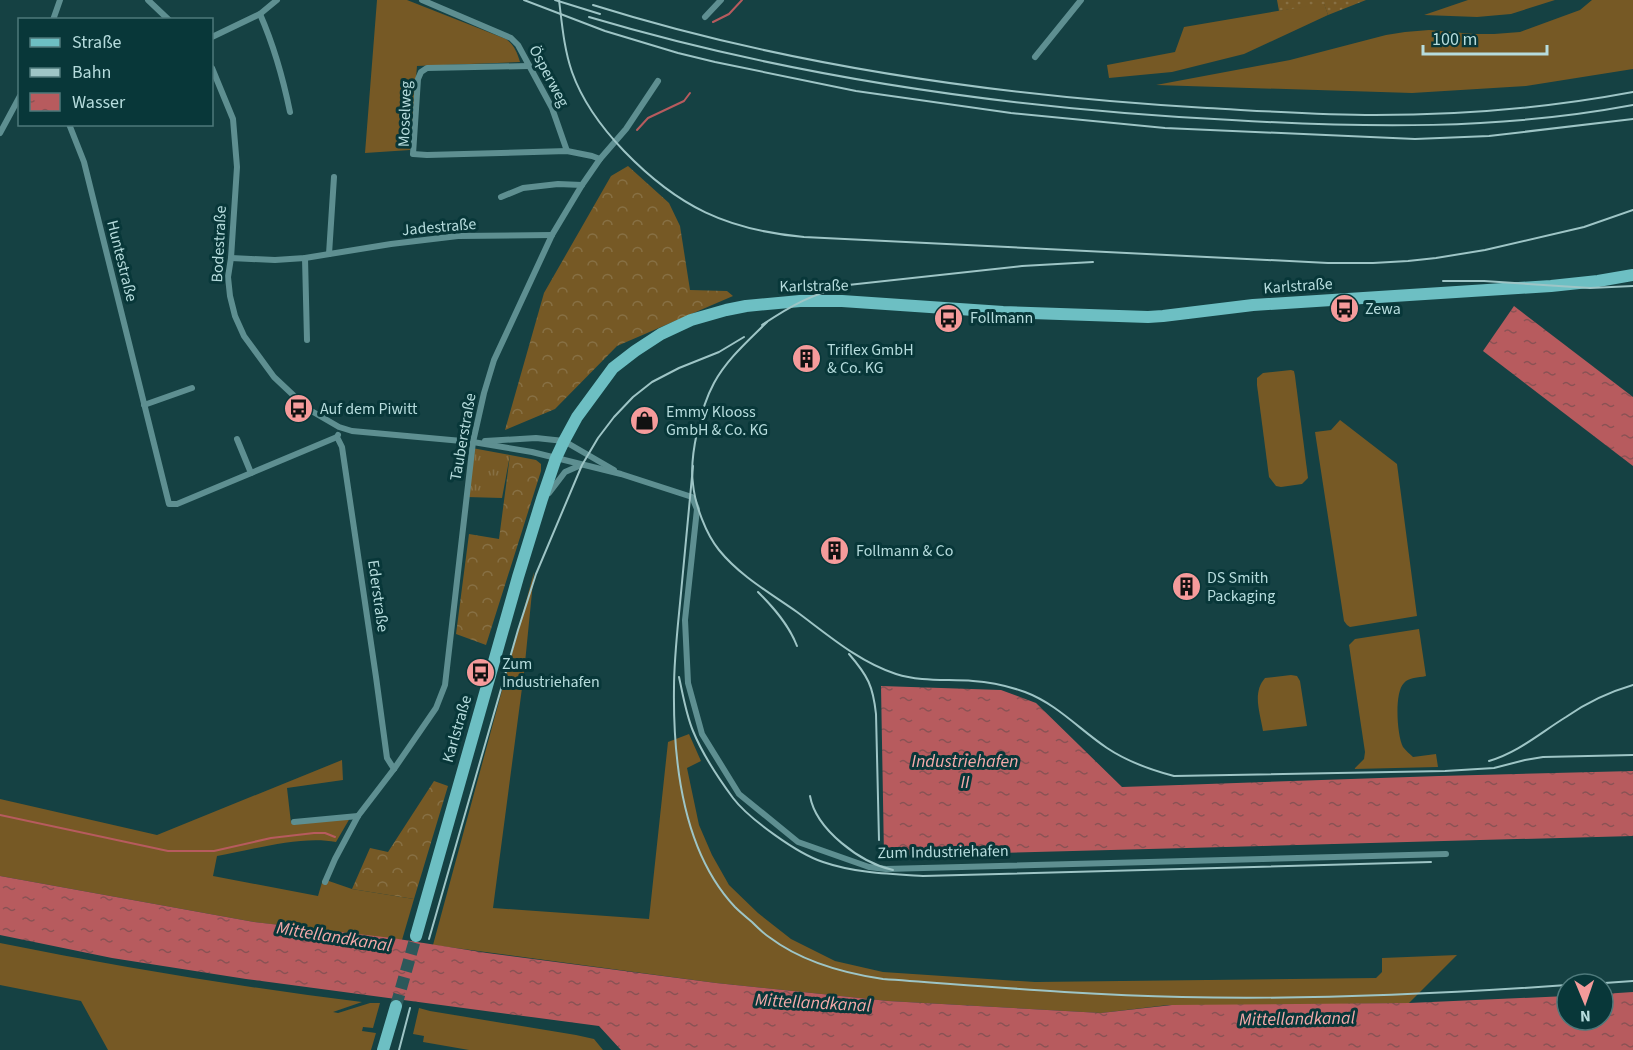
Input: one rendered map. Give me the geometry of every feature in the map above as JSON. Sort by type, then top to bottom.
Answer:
[{"type":"street","points":[[54,18],[60,0]]},
{"type":"street","points":[[148,0],[167,18]]},
{"type":"street","points":[[213,37],[260,14],[277,0]]},
{"type":"street","name":"Ösperweg","points":[[422,0],[511,38],[518,45],[552,108],[567,151]]},
{"type":"street","points":[[705,17],[721,0]]},
{"type":"street","points":[[1035,57],[1081,0]]},
{"type":"street","points":[[260,14],[273,45],[290,112]]},
{"type":"street","name":"Moselweg","points":[[529,66],[428,68],[421,72],[418,79],[413,154],[567,151],[600,159]]},
{"type":"street","name":"Bodestraße","points":[[213,70],[233,119],[237,167],[228,278],[230,296],[235,316],[244,336],[274,377],[308,409],[339,427],[352,431],[473,442],[556,458]]},
{"type":"street","name":"Tauberstraße","points":[[325,882],[334,859],[358,816],[436,708],[445,685],[473,442],[494,360],[552,236],[582,185],[600,159],[626,129],[658,81]]},
{"type":"street","points":[[0,133],[18,100]]},
{"type":"street","name":"Huntestraße","points":[[70,126],[84,162],[169,504],[177,504],[251,473]]},
{"type":"street","points":[[329,255],[334,177]]},
{"type":"street","points":[[501,198],[523,188],[558,184],[582,185]]},
{"type":"street","name":"Jadestraße","points":[[231,258],[275,260],[306,258],[458,236],[552,236]]},
{"type":"street","points":[[306,258],[307,340]]},
{"type":"street","name":"Karlstraße","points":[[416,936],[536,517],[556,458],[586,403],[613,368],[661,334],[691,320],[746,306],[800,301],[842,301],[1003,312],[1164,316],[1253,305],[1551,286],[1598,281],[1633,274]]},
{"type":"street","points":[[144,405],[192,388]]},
{"type":"street","name":"Ederstraße","points":[[339,427],[337,437],[342,447],[387,758],[394,769]]},
{"type":"street","points":[[237,439],[251,473],[337,437]]},
{"type":"street","name":"Bodestraße","points":[[473,442],[536,438],[564,441]]},
{"type":"street","name":"Zum Industriehafen","points":[[564,441],[621,474]]},
{"type":"street","name":"Zum Industriehafen","points":[[556,458],[621,474],[692,497],[697,509],[685,620],[687,684],[702,734],[739,794],[798,842],[869,867],[886,868],[1446,854]]},
{"type":"street","points":[[536,517],[552,487],[565,472],[582,465]]},
{"type":"street","points":[[294,822],[358,816]]},
{"type":"street","points":[[383,1050],[396,1006]]},
{"type":"green space","points":[[377,0],[407,0],[506,39],[515,49],[520,62],[417,66],[410,150],[365,153]]},
{"type":"green space","points":[[1277,0],[1366,0],[1328,15],[1324,4],[1279,11]]},
{"type":"green space","points":[[1468,0],[1555,0],[1511,14],[1477,17],[1424,15]]},
{"type":"green space","points":[[1592,0],[1633,0],[1633,69],[1526,86],[1412,93],[1156,85],[1290,60],[1405,32],[1429,30],[1494,34],[1520,32],[1580,10]]},
{"type":"green space","points":[[1324,3],[1328,15],[1244,54],[1172,72],[1109,78],[1107,65],[1175,52],[1184,27]]},
{"type":"green space","points":[[628,166],[669,203],[680,226],[690,290],[727,291],[733,296],[617,346],[555,409],[505,430],[544,293],[611,176]]},
{"type":"green space","points":[[1294,371],[1295,376],[1308,478],[1302,484],[1281,487],[1276,486],[1269,477],[1257,378],[1263,373]]},
{"type":"green space","points":[[1340,420],[1397,464],[1417,616],[1350,627],[1344,621],[1315,432],[1331,430]]},
{"type":"green space","points":[[472,448],[510,455],[502,498],[467,497]]},
{"type":"green space","points":[[510,455],[536,460],[541,464],[541,471],[486,645],[456,634],[469,534],[499,539]]},
{"type":"green space","points":[[534,572],[524,673],[493,908],[649,919],[668,742],[689,734],[701,761],[687,768],[699,825],[729,885],[758,913],[791,939],[835,961],[883,972],[1035,982],[1376,978],[1382,972],[1382,958],[1457,955],[1409,1003],[1168,1005],[1101,1013],[888,1001],[716,983],[433,945]]},
{"type":"green space","points":[[1419,629],[1426,676],[1408,680],[1401,688],[1398,704],[1399,734],[1403,747],[1413,757],[1436,754],[1438,767],[1354,769],[1364,759],[1365,752],[1349,645],[1355,639]]},
{"type":"green space","points":[[1297,676],[1300,681],[1307,726],[1263,731],[1258,703],[1261,684],[1265,678]]},
{"type":"green space","points":[[342,760],[343,780],[287,788],[291,823],[350,818],[336,842],[308,840],[217,856],[213,876],[318,896],[323,879],[352,889],[414,899],[402,940],[254,922],[0,876],[0,799],[157,835]]},
{"type":"green space","points":[[434,781],[448,786],[414,899],[352,889],[370,848],[388,852]]},
{"type":"green space","points":[[0,943],[180,976],[362,1002],[333,1012],[338,1013],[370,1003],[380,1003],[373,1028],[363,1027],[362,1031],[376,1033],[371,1050],[108,1050],[81,1001],[0,985]]},
{"type":"green space","points":[[419,1008],[594,1039],[603,1050],[469,1050],[423,1042],[424,1036],[413,1034]]},
{"type":"water","points":[[1514,306],[1633,397],[1633,466],[1483,351]]},
{"type":"water","name":"Industriehafen II","points":[[881,686],[1001,690],[1036,703],[1122,787],[1633,771],[1633,836],[884,856]]},
{"type":"water","name":"Mittellandkanal","points":[[0,876],[254,922],[392,938],[716,983],[888,1001],[1101,1013],[1172,1005],[1409,1003],[1555,997],[1555,1032],[1615,1032],[1615,993],[1633,992],[1633,1050],[621,1050],[599,1026],[246,979],[112,958],[0,935]]},
{"type":"waterway","points":[[713,22],[729,14],[742,0]]},
{"type":"waterway","points":[[637,130],[648,118],[684,101],[690,93]]},
{"type":"waterway","points":[[0,815],[168,851],[214,851],[271,838],[314,833],[325,833],[335,837]]},
{"type":"tunnel","points":[[396,1006],[416,936]]},
{"type":"railway","points":[[524,0],[605,31],[715,62],[856,91],[1011,113],[1165,128],[1415,139],[1489,136],[1633,119]]},
{"type":"railway","points":[[555,0],[600,14]]},
{"type":"railway","points":[[559,0],[567,54],[576,83],[594,114],[624,151],[664,187],[684,201],[727,221],[776,234],[1328,263],[1373,263],[1436,258],[1485,250],[1584,227],[1633,210]]},
{"type":"railway","points":[[593,5],[743,46],[820,62],[974,86],[1129,103],[1312,114],[1408,115],[1537,106],[1633,92]]},
{"type":"railway","points":[[589,17],[747,58],[827,74],[988,99],[1151,115],[1332,125],[1433,125],[1533,119],[1633,105]]},
{"type":"railway","points":[[762,325],[803,301],[848,285],[1022,266],[1093,262]]},
{"type":"railway","points":[[1443,281],[1484,281],[1590,288],[1633,286]]},
{"type":"railway","points":[[767,322],[725,366],[709,393],[694,446],[692,473],[699,510],[714,543],[736,568],[832,639],[882,669],[905,677],[986,682],[1025,692],[1048,703],[1115,753],[1140,765],[1174,776],[1445,771],[1494,768],[1543,757],[1633,755]]},
{"type":"railway","points":[[429,939],[536,574],[582,465],[598,438],[633,397],[652,382],[719,352],[744,337]]},
{"type":"railway","points":[[693,466],[675,665],[674,716],[679,775],[693,833],[703,860],[717,885],[737,909],[782,946],[823,965],[883,979],[1107,994],[1230,998],[1326,997],[1555,986]]},
{"type":"railway","points":[[758,592],[780,617],[797,646]]},
{"type":"railway","points":[[849,654],[868,682],[875,704],[879,840]]},
{"type":"railway","points":[[679,677],[688,718],[697,739],[711,766],[733,798],[750,816],[788,844],[813,858],[847,869],[923,876],[1431,862]]},
{"type":"railway","points":[[1489,761],[1520,747],[1590,703],[1633,685]]},
{"type":"railway","points":[[810,796],[814,809],[830,833],[867,860],[893,870]]},
{"type":"railway","points":[[1615,982],[1633,981]]},
{"type":"railway","points":[[399,1050],[410,1008]]},
{"type":"place","name":"Zewa","points":[[1344,309]]},
{"type":"place","name":"Follmann","points":[[949,318]]},
{"type":"place","name":"Triflex GmbH & Co. KG","points":[[806,359]]},
{"type":"place","name":"Auf dem Piwitt","points":[[299,409]]},
{"type":"place","name":"Emmy Klooss GmbH & Co. KG","points":[[645,421]]},
{"type":"place","name":"Follmann & Co","points":[[835,551]]},
{"type":"place","name":"DS Smith Packaging","points":[[1186,587]]},
{"type":"place","name":"Zum Industriehafen","points":[[481,673]]}]
